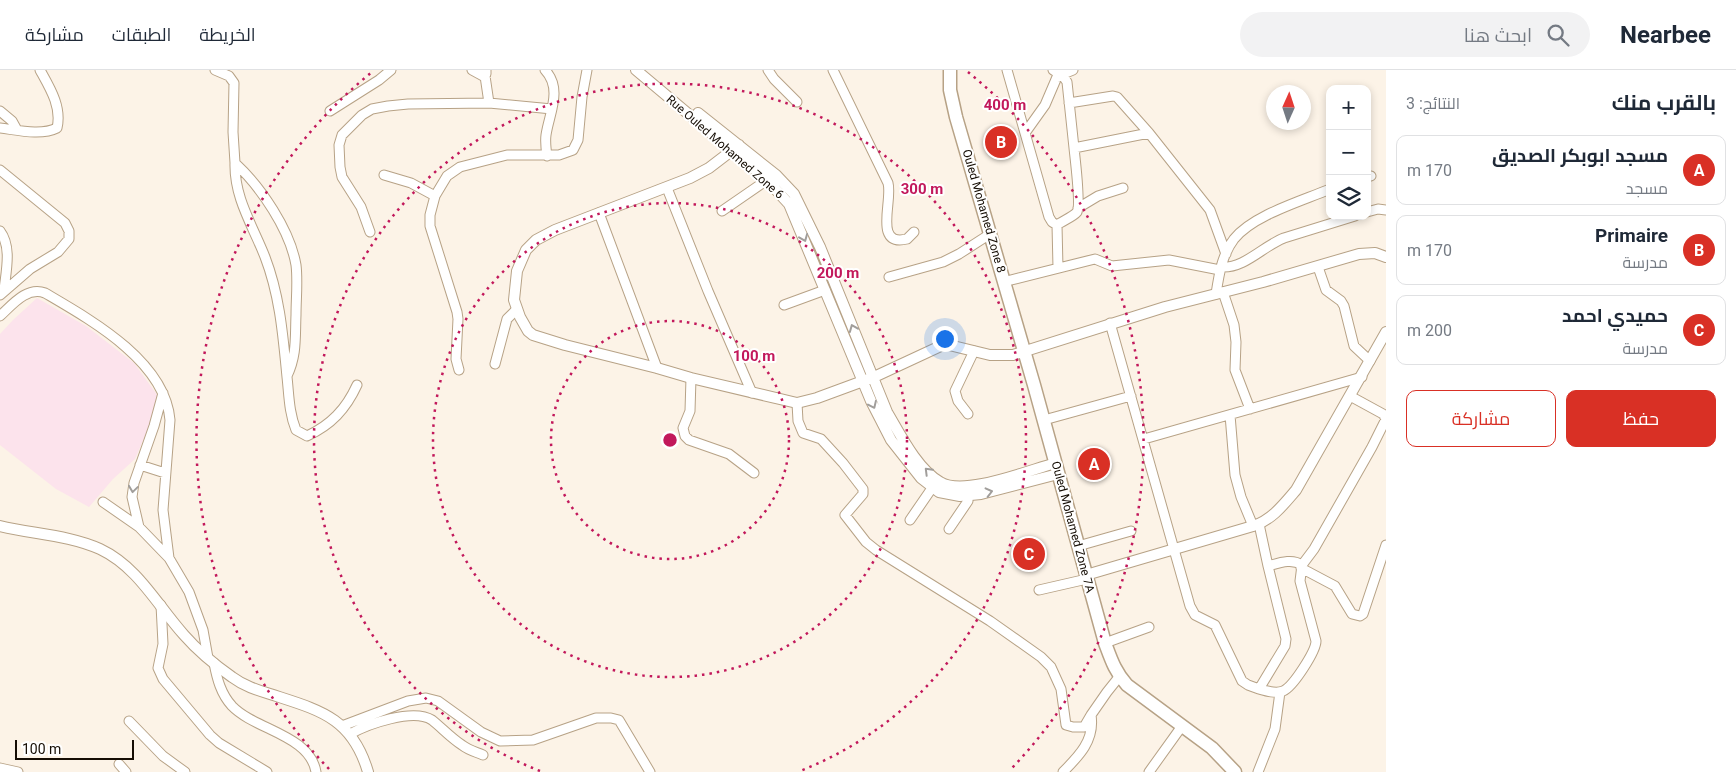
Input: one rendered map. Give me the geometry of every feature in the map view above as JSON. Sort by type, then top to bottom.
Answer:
[{"type":"main road","name":"Ouled Mohamed Zone 8","points":[[950,70],[950,90],[956,117],[1025,352]]},
{"type":"main road","name":"Ouled Mohamed Zone 7A","points":[[1025,352],[1105,643],[1119,677],[1137,693],[1212,748],[1235,772]]},
{"type":"street","points":[[0,128],[49,131],[57,128],[56,100],[40,70]]},
{"type":"street","points":[[215,70],[229,76],[234,84],[233,132],[238,193],[266,258],[280,311],[292,421],[296,430],[307,436],[322,430],[340,414],[350,401],[357,385]]},
{"type":"street","points":[[330,111],[379,80],[390,70]]},
{"type":"street","points":[[472,70],[481,76],[485,73],[489,103]]},
{"type":"street","points":[[545,70],[554,85],[552,109],[546,139],[547,156]]},
{"type":"street","points":[[459,370],[456,359],[457,312],[430,226],[430,215],[435,196],[447,176],[460,168],[507,155],[547,156],[570,153],[578,140],[582,97],[587,70]]},
{"type":"street","name":"Rue Ouled Mohamed Zone 6","points":[[636,70],[736,148],[776,175],[794,194],[820,247],[887,412],[901,436],[924,468],[940,482],[958,487],[979,485],[1057,469]]},
{"type":"street","name":"Rue Ouled Mohamed Zone 6","points":[[646,70],[736,148],[783,196],[794,212],[863,382],[891,440],[913,469],[932,488],[944,494],[968,496],[1057,469]]},
{"type":"street","points":[[768,70],[774,79],[797,102]]},
{"type":"street","points":[[833,70],[888,183],[890,189],[887,232],[890,237],[897,240],[907,239],[914,232]]},
{"type":"street","points":[[1007,70],[1049,217],[1057,225]]},
{"type":"street","points":[[1057,73],[1073,70]]},
{"type":"street","points":[[1025,134],[1045,105],[1057,73]]},
{"type":"street","points":[[1057,73],[1066,80],[1078,185],[1077,212],[1057,225]]},
{"type":"street","points":[[1069,103],[1117,97],[1210,210],[1226,254]]},
{"type":"street","points":[[370,232],[361,207],[341,174],[339,145],[344,132],[357,118],[366,112],[388,106],[408,104],[489,103],[552,109]]},
{"type":"street","points":[[0,111],[12,122],[17,130]]},
{"type":"street","points":[[1074,148],[1148,133]]},
{"type":"street","points":[[736,148],[690,178],[545,234],[529,246],[521,259],[517,271],[514,294],[517,309],[524,325],[533,335],[565,345],[691,378],[798,403],[825,396],[874,378],[944,344],[990,355],[1025,352],[1110,323],[1366,253],[1375,253],[1386,257]]},
{"type":"street","points":[[235,163],[271,206],[283,229],[296,264],[295,354],[287,376]]},
{"type":"street","points":[[0,170],[64,223],[69,236],[68,242],[58,252],[30,269],[2,292]]},
{"type":"street","points":[[384,175],[411,182],[435,196]]},
{"type":"street","points":[[722,211],[766,180]]},
{"type":"street","points":[[667,188],[752,393]]},
{"type":"street","points":[[1078,208],[1098,196],[1124,188]]},
{"type":"street","points":[[1250,409],[1235,370],[1236,342],[1234,325],[1220,293],[1220,268],[1238,235],[1260,219],[1326,191]]},
{"type":"street","points":[[1371,211],[1386,210]]},
{"type":"street","points":[[599,213],[657,368]]},
{"type":"street","points":[[1003,282],[1091,259],[1112,266],[1169,260],[1220,268],[1228,267],[1240,263],[1284,238],[1342,220]]},
{"type":"street","points":[[1057,225],[1058,268]]},
{"type":"street","points":[[0,231],[5,238],[7,248],[2,292]]},
{"type":"street","points":[[889,277],[943,262],[965,251],[990,234]]},
{"type":"street","points":[[1318,266],[1326,290],[1342,301],[1354,346],[1370,361]]},
{"type":"street","points":[[784,305],[825,290]]},
{"type":"street","points":[[0,316],[25,295],[34,291],[45,293],[88,319],[124,347],[156,380],[163,392],[169,413],[163,516],[169,558]]},
{"type":"street","points":[[495,364],[507,319],[517,309]]},
{"type":"street","points":[[1110,323],[1144,439],[1173,550],[1193,612],[1215,625],[1242,680],[1248,685],[1280,692],[1286,689],[1296,678],[1316,644],[1300,581],[1302,566],[1314,549],[1385,421],[1385,416],[1350,396]]},
{"type":"street","points":[[1039,590],[1256,525],[1281,509],[1296,490],[1386,332]]},
{"type":"street","points":[[968,414],[958,401],[955,391],[974,351]]},
{"type":"street","points":[[1144,439],[1362,376]]},
{"type":"street","points":[[691,378],[690,411],[683,428],[685,436],[689,440],[729,454],[754,473]]},
{"type":"street","points":[[139,527],[132,492],[163,392]]},
{"type":"street","points":[[1044,420],[1131,396]]},
{"type":"street","points":[[798,403],[798,421],[804,433],[820,439],[844,463],[863,489],[864,494],[845,515],[866,542],[905,569],[990,620],[1041,657],[1051,667],[1061,689],[1066,724],[1073,727],[1084,727],[1119,677]]},
{"type":"street","points":[[1230,414],[1235,475],[1241,497],[1256,525],[1285,632],[1286,643],[1259,688]]},
{"type":"street","points":[[154,426],[168,431]]},
{"type":"street","points":[[140,465],[165,473]]},
{"type":"street","points":[[910,520],[932,488]]},
{"type":"street","points":[[949,529],[968,501],[968,496]]},
{"type":"street","points":[[103,502],[139,527],[169,558],[194,604],[204,630],[211,661],[220,686],[232,706],[244,716],[299,746],[309,755],[316,772]]},
{"type":"street","points":[[0,526],[71,540],[100,549],[121,562],[161,605],[183,634],[211,661],[246,686],[316,710],[329,716],[346,730],[363,757],[368,772]]},
{"type":"street","points":[[1078,546],[1131,531]]},
{"type":"street","points":[[1268,566],[1291,561],[1302,566],[1335,586],[1352,614],[1362,616],[1386,544]]},
{"type":"street","points":[[161,605],[163,650],[158,668],[163,679],[210,735],[219,743],[267,772]]},
{"type":"street","points":[[1105,643],[1149,627]]},
{"type":"street","points":[[1258,772],[1275,729],[1280,692]]},
{"type":"street","points":[[346,730],[408,701],[426,698],[438,701],[481,732],[500,741],[533,740],[596,718],[610,718],[620,720],[650,772]]},
{"type":"street","points":[[346,730],[358,730],[397,718],[418,715],[431,720],[462,746],[483,754]]},
{"type":"street","points":[[1063,772],[1089,739],[1092,724],[1091,715]]},
{"type":"street","points":[[129,720],[163,756],[185,772]]},
{"type":"street","points":[[1149,772],[1182,726]]},
{"type":"street","points":[[119,764],[126,772]]},
{"type":"street","points":[[0,768],[18,772]]},
{"type":"shaded area","points":[[37,298],[86,326],[134,363],[158,396],[152,420],[135,459],[113,479],[89,507],[56,489],[0,445],[0,334]]},
{"type":"place","name":"Primaire","points":[[1001,142]]},
{"type":"place","name":"مسجد ابوبكر الصديق","points":[[1094,464]]},
{"type":"place","name":"حميدي احمد","points":[[1029,554]]}]
